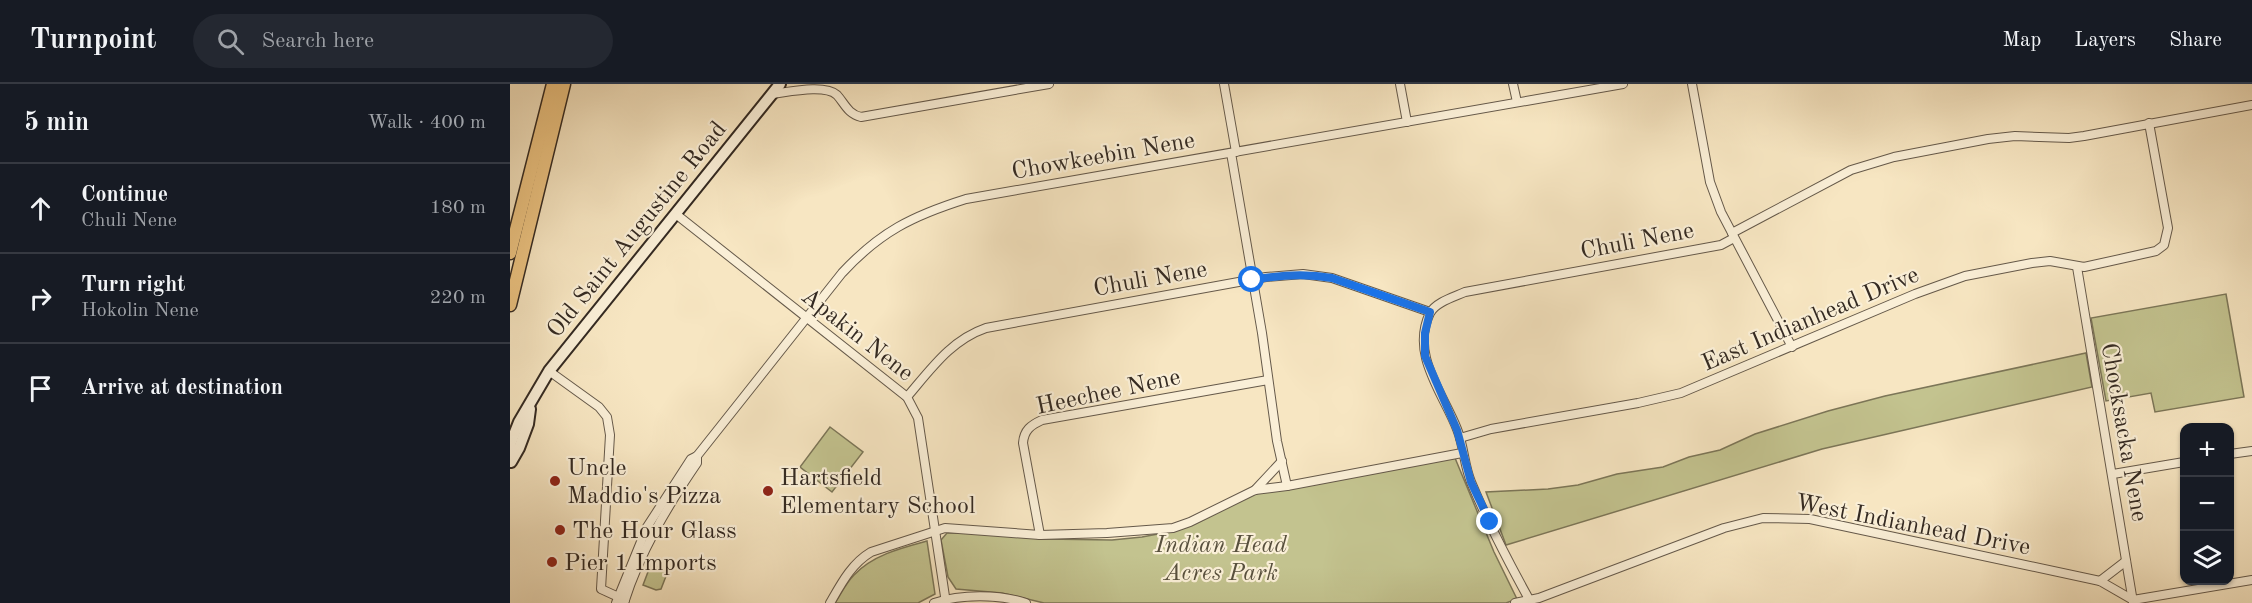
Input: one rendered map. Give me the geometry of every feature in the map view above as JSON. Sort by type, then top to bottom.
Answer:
[{"type":"main road","points":[[510,253],[553,84]]},
{"type":"main road","points":[[510,305],[564,84]]},
{"type":"street","name":"Old Saint Augustine Road","points":[[511,461],[510,446],[519,422],[549,371],[677,215],[780,84]]},
{"type":"street","points":[[772,94],[823,88],[836,94],[851,114],[861,117],[1048,84]]},
{"type":"street","points":[[1224,84],[1252,280],[1287,486]]},
{"type":"street","points":[[1400,84],[1407,122]]},
{"type":"street","points":[[1513,84],[1517,102]]},
{"type":"street","name":"Chowkeebin Nene","points":[[621,601],[647,527],[674,490],[691,459],[697,456],[842,273],[865,249],[884,234],[925,212],[966,199],[1623,84]]},
{"type":"street","points":[[1692,84],[1710,182],[1721,212],[1792,347]]},
{"type":"street","name":"Chuli Nene","points":[[907,397],[964,337],[1005,323],[1286,275],[1316,275],[1332,278],[1430,312],[1436,306],[1465,292],[1721,244],[1733,235],[1851,170],[1894,157],[2015,136],[2069,138],[2252,105]]},
{"type":"street","name":"East Indianhead Drive","points":[[1460,438],[1491,429],[1638,403],[1681,393],[1915,294],[1965,276],[2032,263],[2050,261],[2077,267],[2146,255],[2164,245],[2168,236],[2149,123]]},
{"type":"street","name":"Apakin Nene","points":[[677,215],[907,397],[914,406],[918,418],[945,601]]},
{"type":"street","name":"Chocksacka Nene","points":[[2077,267],[2133,602]]},
{"type":"street","points":[[1430,312],[1425,333],[1425,356],[1460,438],[1471,482],[1512,570],[1530,601]]},
{"type":"street","points":[[549,371],[599,407],[607,417],[609,426],[601,589],[621,601]]},
{"type":"street","name":"Heechee Nene","points":[[1040,535],[1024,453],[1024,436],[1033,424],[1042,420],[1268,380]]},
{"type":"street","points":[[2234,453],[2252,451]]},
{"type":"street","points":[[1255,489],[1287,486],[1462,453]]},
{"type":"street","points":[[830,603],[860,558],[871,552],[945,528],[1040,535],[1173,528],[1190,522],[1255,489],[1282,461]]},
{"type":"street","points":[[2113,474],[2180,463]]},
{"type":"street","name":"West Indianhead Drive","points":[[1515,603],[1539,598],[1724,528],[1763,518],[1810,519],[2100,581],[2133,602]]},
{"type":"street","points":[[2100,581],[2126,561]]},
{"type":"street","points":[[2133,602],[2252,580]]},
{"type":"street","points":[[934,603],[996,598],[1026,603]]},
{"type":"green space","points":[[2226,294],[2244,397],[2155,412],[2151,393],[2106,401],[2091,318]]},
{"type":"green space","points":[[2086,353],[2092,387],[1822,449],[1506,545],[1486,492],[1578,485],[1617,474],[1663,467],[1689,457],[1720,450],[1755,434],[1828,411],[1885,396]]},
{"type":"green space","points":[[830,427],[863,452],[832,492],[800,467]]},
{"type":"green space","name":"Indian Head Acres Park","points":[[1455,458],[1494,552],[1517,599],[1506,603],[1044,603],[1002,593],[956,589],[948,577],[941,540],[947,533],[1045,539],[1112,540],[1142,537],[1174,531],[1252,494]]},
{"type":"green space","points":[[927,541],[935,594],[918,603],[835,603],[851,578],[870,562],[907,546]]},
{"type":"green space","points":[[651,564],[668,571],[661,589],[656,590],[643,585]]},
{"type":"place","name":"Uncle Maddio's Pizza","points":[[555,481]]},
{"type":"place","name":"Hartsfield Elementary School","points":[[768,491]]},
{"type":"place","name":"The Hour Glass","points":[[560,530]]},
{"type":"place","name":"Pier 1 Imports","points":[[552,562]]},
{"type":"route","points":[[1252,280],[1286,275],[1316,275],[1332,278],[1430,312],[1423,346],[1428,367],[1457,430],[1471,482],[1490,522]]}]
